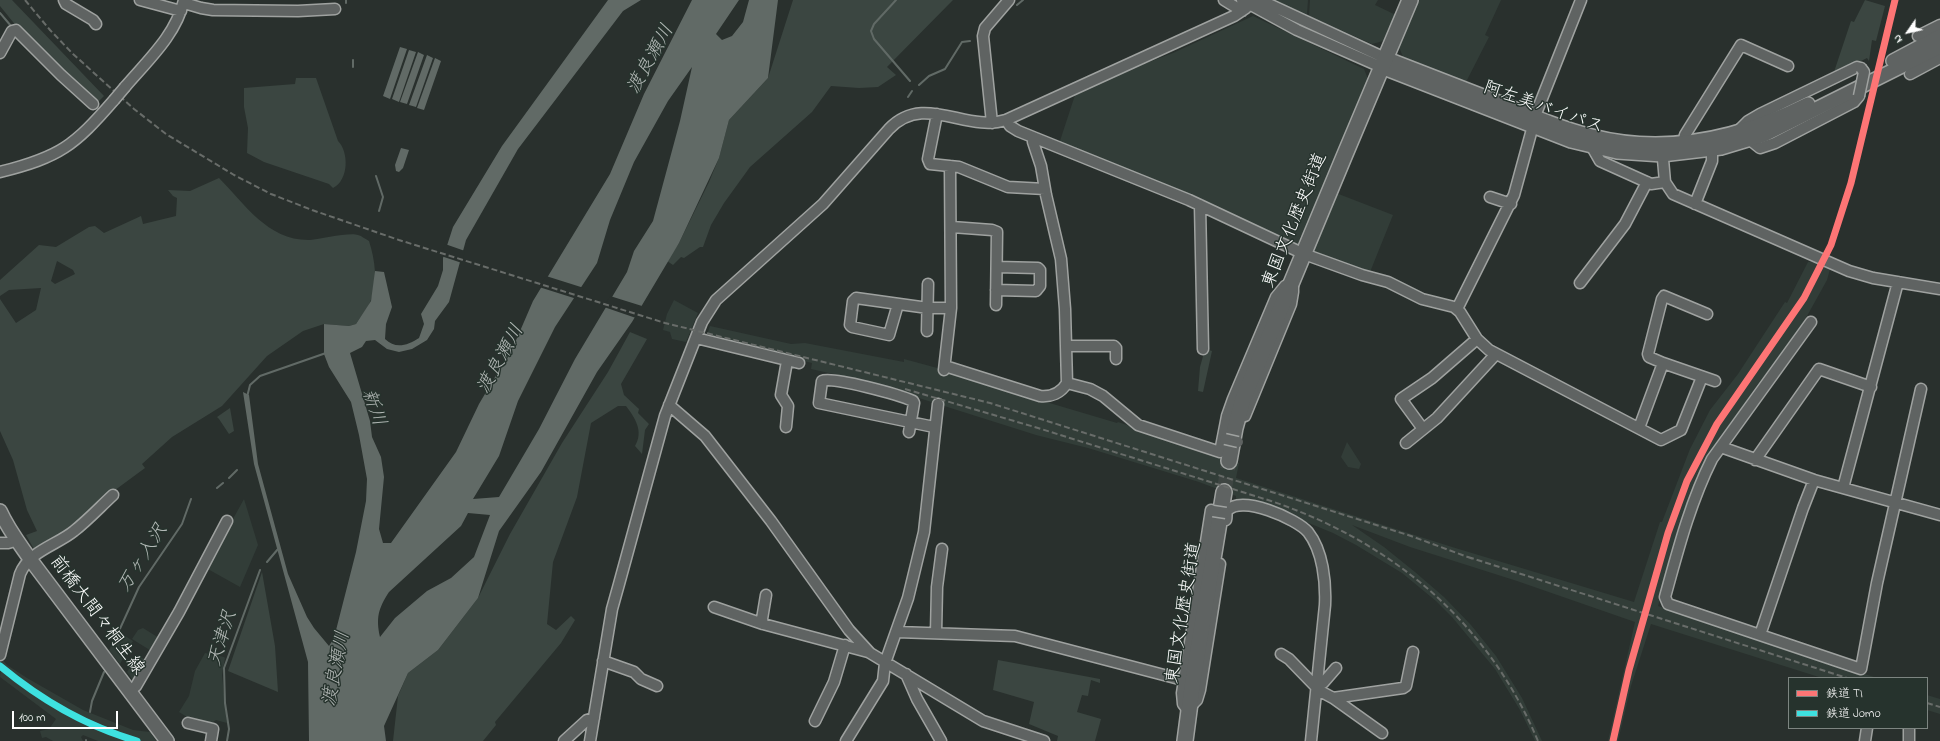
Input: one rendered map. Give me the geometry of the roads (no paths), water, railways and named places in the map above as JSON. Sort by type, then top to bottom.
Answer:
[{"type":"highway","name":"東国文化歴史街道","points":[[1229,461],[1234,428],[1243,399],[1410,0]]},
{"type":"highway","name":"東国文化歴史街道","points":[[1185,741],[1193,680],[1224,492]]},
{"type":"main road","name":"阿左美バイパス","points":[[1534,122],[1570,129],[1605,139],[1662,150],[1683,143],[1709,140],[1736,134],[1763,125],[1800,108],[1940,36]]},
{"type":"main road","name":"阿左美バイパス","points":[[1383,63],[1534,122],[1571,142],[1627,153],[1662,150],[1712,150],[1750,140],[1776,130],[1940,47]]},
{"type":"main road","name":"前橋大間々桐生線","points":[[0,511],[6,525],[30,559],[167,741]]},
{"type":"street","points":[[64,0],[66,4],[93,20],[96,24]]},
{"type":"street","points":[[140,0],[213,10],[298,11],[335,9]]},
{"type":"street","points":[[992,123],[983,36],[986,28],[1008,0]]},
{"type":"street","points":[[1224,0],[1247,4],[1304,33],[1383,63]]},
{"type":"street","points":[[1260,0],[1383,63]]},
{"type":"street","points":[[1457,310],[1511,204],[1517,188],[1534,122],[1580,0]]},
{"type":"street","points":[[590,741],[603,661],[617,590],[669,405],[708,311],[716,300],[823,204],[892,126],[900,119],[912,114],[924,112],[992,123],[1006,120],[1166,48],[1247,4]]},
{"type":"street","points":[[0,172],[38,162],[63,150],[81,136],[166,40],[183,5]]},
{"type":"street","points":[[1918,36],[1940,24]]},
{"type":"street","points":[[0,52],[12,31],[16,30],[61,75],[93,104]]},
{"type":"street","points":[[1683,143],[1685,135],[1741,45],[1788,66]]},
{"type":"street","points":[[1910,74],[1940,58]]},
{"type":"street","points":[[1736,134],[1748,121],[1760,114],[1857,67],[1861,68],[1864,72],[1859,96],[1854,102],[1775,143],[1760,148],[1750,140]]},
{"type":"street","points":[[937,114],[928,161],[932,165],[962,168],[1005,186],[1045,189]]},
{"type":"street","points":[[1006,120],[1014,129],[1034,138],[1200,205],[1304,254],[1370,278],[1388,282],[1422,299],[1457,310],[1476,338],[1496,354],[1661,440],[1681,430],[1702,377]]},
{"type":"street","points":[[950,166],[949,197],[952,228],[951,308],[945,368],[1040,396],[1054,395],[1063,389],[1067,383],[1066,309],[1061,259],[1041,166],[1033,142],[1034,138]]},
{"type":"street","points":[[1592,147],[1600,161],[1647,182],[1655,184],[1665,182]]},
{"type":"street","points":[[1662,150],[1666,187],[1673,194],[1838,267],[1873,278],[1940,289]]},
{"type":"street","points":[[1695,204],[1712,161],[1712,150]]},
{"type":"street","points":[[1580,284],[1625,224],[1647,182]]},
{"type":"street","points":[[1490,197],[1511,204]]},
{"type":"street","points":[[1200,205],[1203,349]]},
{"type":"street","points":[[952,228],[995,230],[998,236],[996,305]]},
{"type":"street","points":[[996,290],[1036,291],[1040,286],[1040,270],[1038,268],[997,267]]},
{"type":"street","points":[[1067,383],[1090,389],[1103,396],[1129,420],[1138,425],[1220,452],[1232,399],[1276,297],[1285,286],[1293,282],[1291,304],[1245,415],[1238,442],[1224,439]]},
{"type":"street","points":[[1843,488],[1898,282]]},
{"type":"street","points":[[927,331],[928,284]]},
{"type":"street","points":[[1707,314],[1664,296],[1648,354],[1649,357],[1663,363],[1715,381]]},
{"type":"street","points":[[898,304],[889,335],[852,327],[850,325],[853,300],[856,298],[928,308],[951,308]]},
{"type":"street","points":[[1811,322],[1716,452],[1703,478],[1689,514],[1665,598],[1668,604],[1861,669],[1876,583],[1921,389]]},
{"type":"street","points":[[696,338],[799,363]]},
{"type":"street","points":[[1423,429],[1402,399],[1432,378],[1476,338]]},
{"type":"street","points":[[1066,346],[1114,346],[1116,348],[1116,359]]},
{"type":"street","points":[[1406,443],[1437,418],[1496,354]]},
{"type":"street","points":[[786,427],[788,406],[781,395],[787,360]]},
{"type":"street","points":[[1639,428],[1663,363]]},
{"type":"street","points":[[1755,460],[1819,369],[1871,386]]},
{"type":"street","points":[[910,427],[914,403],[911,400],[847,382],[826,379],[822,381],[819,403],[910,427],[934,427]]},
{"type":"street","points":[[846,741],[883,681],[885,663],[908,598],[922,540],[934,427],[938,404]]},
{"type":"street","points":[[669,405],[705,436],[771,521],[849,630],[870,653],[983,721],[1023,738],[1044,741]]},
{"type":"street","points":[[1721,447],[1814,480],[1940,515]]},
{"type":"street","points":[[1760,636],[1802,508],[1814,480]]},
{"type":"street","points":[[0,655],[20,574],[24,565],[30,559],[75,531],[113,495]]},
{"type":"street","points":[[1226,514],[1199,695],[1190,710],[1181,699],[1211,510],[1226,514],[1237,507],[1252,506],[1292,519],[1302,526],[1310,536],[1321,563],[1325,584],[1323,627],[1310,741],[1301,741]]},
{"type":"street","points":[[130,691],[136,686],[164,638],[227,521]]},
{"type":"street","points":[[0,542],[8,543],[18,540]]},
{"type":"street","points":[[936,633],[936,587],[942,549]]},
{"type":"street","points":[[763,624],[762,619],[766,595]]},
{"type":"street","points":[[714,607],[763,624],[846,645],[870,653]]},
{"type":"street","points":[[897,632],[1015,636],[1183,680]]},
{"type":"street","points":[[815,721],[834,682],[846,645]]},
{"type":"street","points":[[1333,698],[1403,688],[1406,686],[1412,652]]},
{"type":"street","points":[[1281,654],[1288,659],[1320,692],[1333,698],[1382,733]]},
{"type":"street","points":[[603,661],[634,672],[641,679],[657,686]]},
{"type":"street","points":[[1316,687],[1323,683],[1336,668]]},
{"type":"street","points":[[906,674],[917,699],[941,741]]},
{"type":"street","points":[[564,741],[587,720],[594,718]]},
{"type":"street","points":[[188,723],[213,728],[211,741]]},
{"type":"street","points":[[1864,741],[1868,729]]},
{"type":"street","points":[[1908,741],[1909,729]]},
{"type":"water","name":"渡良瀬川","points":[[608,0],[641,0],[623,11],[518,149],[466,240],[449,302],[435,321],[434,329],[427,340],[412,349],[399,352],[387,349],[375,340],[366,341],[362,347],[350,353],[370,421],[372,437],[381,457],[384,477],[379,529],[383,543],[391,543],[456,452],[479,404],[514,345],[533,301],[610,174],[644,94],[692,0],[739,0],[716,34],[722,40],[732,36],[743,22],[749,0],[778,0],[768,78],[729,120],[719,158],[679,243],[632,322],[597,372],[541,472],[499,531],[478,598],[438,650],[408,673],[384,726],[386,741],[309,741],[308,662],[254,464],[243,392],[249,395],[258,464],[288,574],[307,617],[329,646],[334,638],[356,552],[366,501],[367,479],[351,402],[329,367],[324,354],[324,324],[349,326],[356,324],[371,301],[375,271],[384,272],[392,307],[386,324],[385,339],[393,344],[401,345],[410,343],[419,338],[424,324],[421,314],[438,286],[443,270],[443,258],[453,227],[502,146]],"holes":[[[692,67],[680,121],[653,221],[634,251],[627,272],[575,359],[539,429],[499,497],[473,499],[499,456],[518,401],[555,327],[597,263],[610,220],[634,162],[668,101]],[[468,513],[490,515],[474,557],[451,578],[427,591],[395,618],[380,637],[378,619],[382,604],[389,592],[461,526]]]},
{"type":"water","points":[[400,47],[407,49],[390,99],[383,96]]},
{"type":"water","points":[[409,50],[416,52],[399,102],[392,99]]},
{"type":"water","points":[[418,52],[424,55],[407,104],[400,102]]},
{"type":"water","points":[[427,55],[433,58],[416,107],[409,105]]},
{"type":"water","points":[[435,58],[441,61],[424,110],[417,108]]},
{"type":"water","points":[[401,148],[409,150],[403,168],[399,172],[396,171],[395,165]]},
{"type":"waterway","points":[[896,0],[874,24],[871,31],[874,39],[910,81]]},
{"type":"waterway","points":[[1017,5],[1023,0]]},
{"type":"waterway","name":"万ヶ入沢","points":[[0,13],[11,26]]},
{"type":"waterway","points":[[919,85],[929,76],[945,69],[962,42],[970,41]]},
{"type":"waterway","name":"新川","points":[[353,60],[353,67]]},
{"type":"waterway","points":[[908,97],[912,91]]},
{"type":"waterway","name":"新川","points":[[376,176],[383,197],[379,211]]},
{"type":"waterway","points":[[247,397],[250,385],[260,376],[326,353]]},
{"type":"waterway","name":"万ヶ入沢","points":[[229,478],[237,470]]},
{"type":"waterway","name":"万ヶ入沢","points":[[217,488],[223,483]]},
{"type":"waterway","name":"万ヶ入沢","points":[[118,633],[139,587],[182,524],[191,499]]},
{"type":"waterway","name":"天津沢","points":[[267,562],[278,549]]},
{"type":"waterway","name":"天津沢","points":[[227,741],[229,729],[225,703],[224,668],[260,570]]},
{"type":"waterway","name":"万ヶ入沢","points":[[90,712],[92,701],[104,672]]},
{"type":"tunnel","points":[[1224,492],[1229,461]]},
{"type":"railway","points":[[25,0],[50,30],[73,54],[134,109],[166,134],[234,175],[271,194],[312,210],[399,240],[665,323],[990,403],[1411,536],[1473,559]]},
{"type":"railway","points":[[905,389],[1038,428],[1271,501],[1315,518],[1357,539],[1395,564],[1431,592],[1463,624],[1492,659],[1517,698],[1538,741]]},
{"type":"railway","points":[[1468,557],[1844,677]]},
{"type":"railway","points":[[1928,703],[1940,707]]},
{"type":"rail line","name":"TI","points":[[1613,741],[1629,670],[1668,533],[1687,481],[1717,424],[1804,298],[1831,245],[1851,183],[1895,0]]},
{"type":"rail line","name":"Jomo","points":[[0,666],[31,690],[64,711],[99,728],[137,741]]}]
